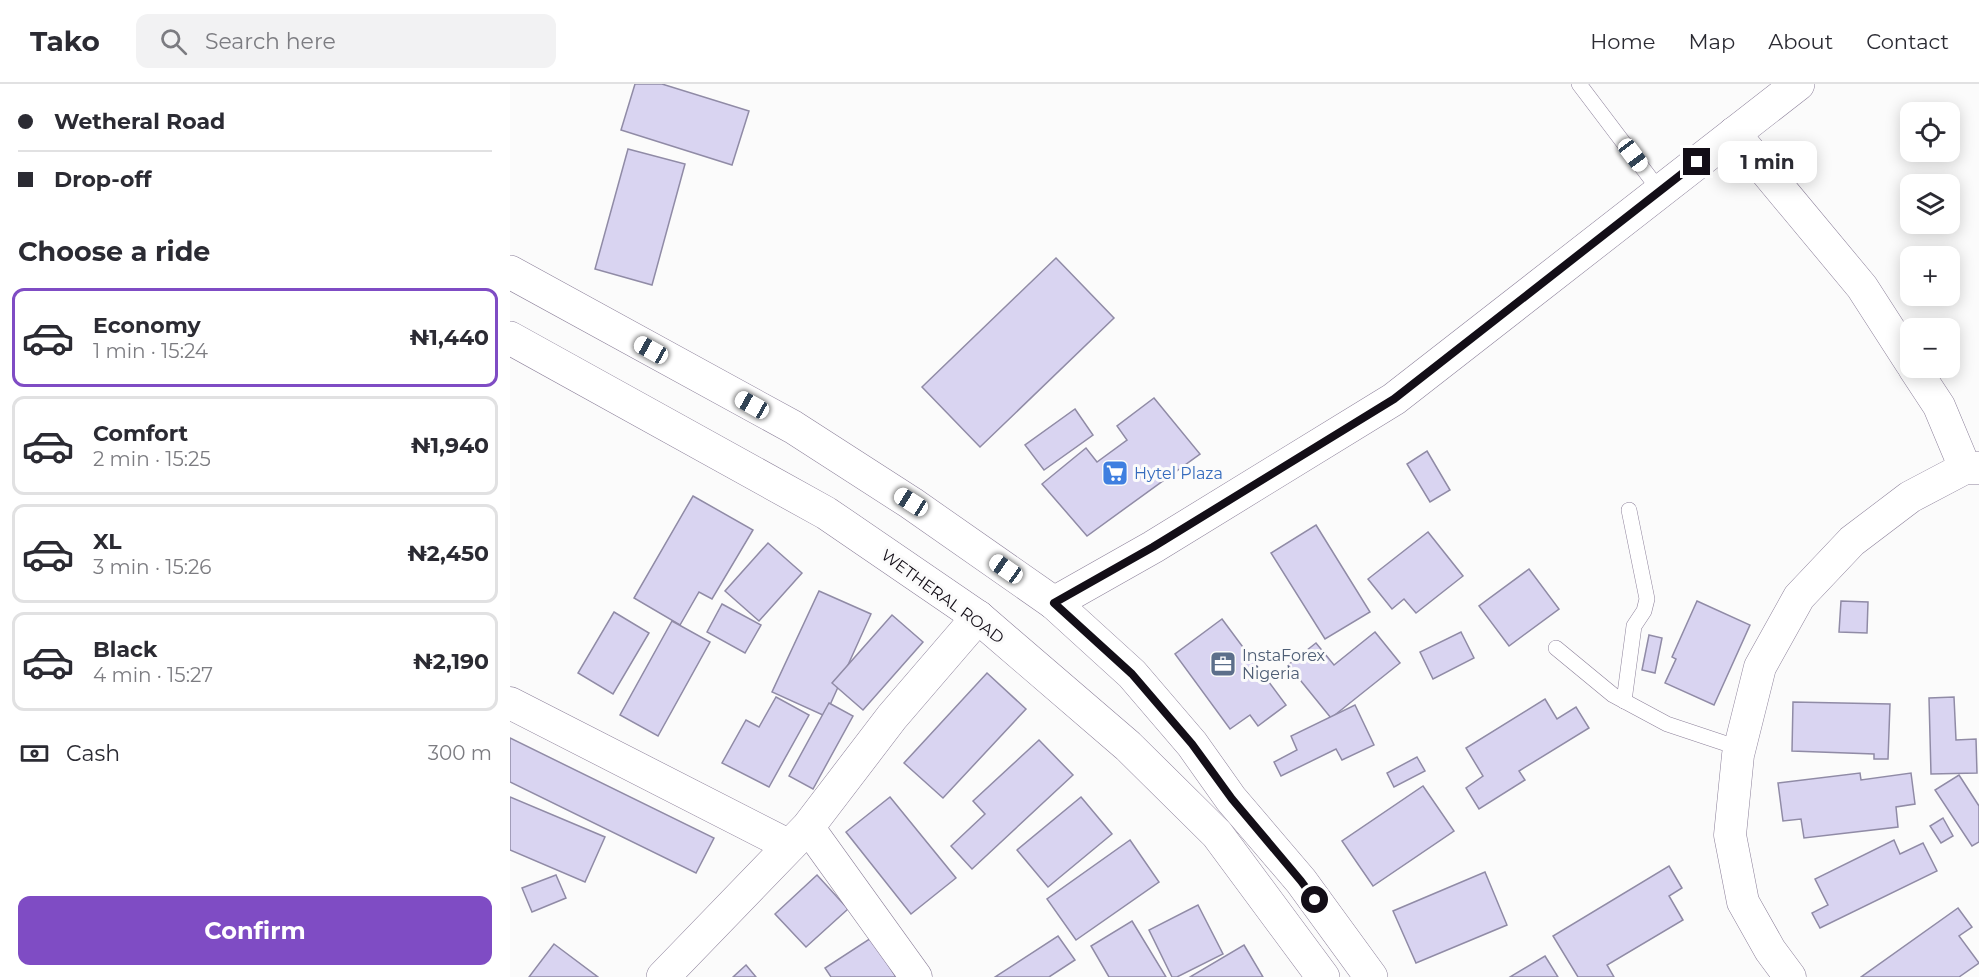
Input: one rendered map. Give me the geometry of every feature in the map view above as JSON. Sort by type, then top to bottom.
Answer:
[{"type":"main road","points":[[1054,603],[1153,547],[1394,399],[1798,84]]},
{"type":"main road","points":[[510,272],[793,427],[911,502],[1054,603],[1132,674],[1192,744],[1232,799],[1301,881],[1371,977]]},
{"type":"main road","name":"WETHERAL ROAD","points":[[510,338],[826,513],[978,617],[1128,746],[1217,834],[1323,977]]},
{"type":"main road","points":[[663,977],[799,837],[892,717],[978,617]]},
{"type":"street","points":[[1734,133],[1862,287],[1900,346]]},
{"type":"street","points":[[1790,977],[1770,950],[1743,902],[1730,835],[1739,748],[1760,667],[1798,597],[1852,541],[1910,497],[1972,468],[1939,406],[1921,378]]},
{"type":"street","points":[[510,703],[799,837],[916,977]]},
{"type":"lane","points":[[1579,84],[1660,191]]},
{"type":"lane","points":[[1624,701],[1634,626],[1644,611],[1647,599],[1629,510]]},
{"type":"lane","points":[[1556,648],[1613,696],[1667,724],[1739,748]]},
{"type":"building","points":[[635,84],[662,84],[749,111],[732,165],[621,130]]},
{"type":"building","points":[[628,149],[685,164],[652,285],[595,269]]},
{"type":"building","points":[[1056,258],[1114,318],[980,447],[922,387]]},
{"type":"building","name":"Hytel Plaza","points":[[1154,398],[1200,454],[1087,536],[1042,484],[1086,448],[1097,462],[1127,440],[1117,426]]},
{"type":"building","points":[[1075,409],[1093,435],[1044,470],[1025,445]]},
{"type":"building","points":[[1427,451],[1450,490],[1430,502],[1407,464]]},
{"type":"building","points":[[693,496],[753,530],[712,599],[699,592],[680,625],[634,598]]},
{"type":"building","points":[[1316,525],[1370,612],[1325,639],[1271,553]]},
{"type":"building","points":[[1428,532],[1463,576],[1416,613],[1404,599],[1392,609],[1368,579]]},
{"type":"building","points":[[768,543],[802,573],[759,621],[725,591]]},
{"type":"building","points":[[1529,569],[1559,609],[1509,646],[1479,606]]},
{"type":"building","points":[[819,591],[871,614],[825,716],[772,692]]},
{"type":"building","points":[[1697,601],[1750,625],[1714,705],[1665,683],[1676,659],[1672,657]]},
{"type":"building","points":[[1841,601],[1868,602],[1867,633],[1839,632]]},
{"type":"building","points":[[722,604],[761,625],[745,653],[707,632]]},
{"type":"building","points":[[614,612],[649,633],[613,694],[578,673]]},
{"type":"building","points":[[892,615],[923,642],[863,710],[832,683]]},
{"type":"building","points":[[1222,619],[1286,705],[1258,726],[1250,715],[1230,729],[1175,654]]},
{"type":"building","points":[[672,621],[710,642],[658,736],[620,715]]},
{"type":"building","points":[[1375,632],[1400,663],[1331,718],[1288,665],[1316,643],[1334,665]]},
{"type":"building","points":[[1461,632],[1474,658],[1433,679],[1420,652]]},
{"type":"building","points":[[1649,635],[1662,638],[1655,673],[1642,670]]},
{"type":"building","points":[[987,673],[1026,709],[943,798],[904,763]]},
{"type":"building","points":[[776,697],[809,715],[769,787],[722,763],[746,720],[759,727]]},
{"type":"building","points":[[1954,697],[1956,740],[1976,739],[1977,773],[1931,774],[1929,698]]},
{"type":"building","points":[[1545,699],[1557,719],[1576,707],[1589,728],[1519,771],[1525,780],[1479,809],[1466,788],[1483,776],[1466,748]]},
{"type":"building","points":[[1793,702],[1890,704],[1888,759],[1874,759],[1874,754],[1792,751]]},
{"type":"building","points":[[829,703],[853,716],[813,789],[789,776]]},
{"type":"building","points":[[1355,705],[1374,745],[1342,760],[1336,749],[1281,776],[1274,762],[1297,750],[1291,736]]},
{"type":"building","points":[[510,738],[714,838],[696,873],[510,782]]},
{"type":"building","points":[[1039,740],[1073,775],[972,869],[951,846],[985,814],[973,801]]},
{"type":"building","points":[[1417,757],[1425,771],[1394,787],[1387,773]]},
{"type":"building","points":[[1860,773],[1861,780],[1911,773],[1915,804],[1896,807],[1898,827],[1804,838],[1801,819],[1783,821],[1778,783]]},
{"type":"building","points":[[1959,775],[1979,806],[1979,842],[1972,846],[1935,790]]},
{"type":"building","points":[[1423,786],[1454,831],[1373,886],[1342,841]]},
{"type":"building","points":[[510,797],[605,837],[585,882],[510,850]]},
{"type":"building","points":[[890,797],[956,878],[911,914],[846,832]]},
{"type":"building","points":[[1081,797],[1112,834],[1048,887],[1017,850]]},
{"type":"building","points":[[1943,818],[1953,836],[1941,843],[1930,826]]},
{"type":"building","points":[[1130,840],[1159,882],[1076,940],[1047,899]]},
{"type":"building","points":[[1894,840],[1900,854],[1923,843],[1937,871],[1820,928],[1812,913],[1828,905],[1815,879]]},
{"type":"building","points":[[1669,866],[1682,888],[1669,896],[1683,920],[1607,965],[1614,977],[1578,977],[1553,936]]},
{"type":"building","points":[[1485,872],[1507,925],[1416,963],[1393,911]]},
{"type":"building","points":[[556,875],[566,898],[532,912],[522,888]]},
{"type":"building","points":[[817,875],[848,909],[806,947],[775,914]]},
{"type":"building","points":[[1198,905],[1223,954],[1177,977],[1172,977],[1149,930]]},
{"type":"building","points":[[1958,908],[1972,927],[1959,936],[1979,963],[1959,977],[1861,977]]},
{"type":"building","points":[[1132,921],[1166,977],[1109,977],[1091,946]]},
{"type":"building","points":[[1058,936],[1075,960],[1049,977],[995,977]]},
{"type":"building","points":[[871,938],[896,977],[831,977],[825,968]]},
{"type":"building","points":[[554,944],[598,977],[529,977]]},
{"type":"building","points":[[1244,945],[1263,977],[1190,977]]},
{"type":"building","points":[[1545,956],[1558,977],[1510,977]]},
{"type":"building","points":[[746,965],[756,977],[733,977]]},
{"type":"place","name":"Hytel Plaza","points":[[1115,473]]},
{"type":"place","name":"InstaForex Nigeria","points":[[1223,664]]},
{"type":"route","points":[[1315,900],[1232,799],[1192,744],[1132,674],[1054,603],[1153,547],[1394,399],[1697,162]]}]
